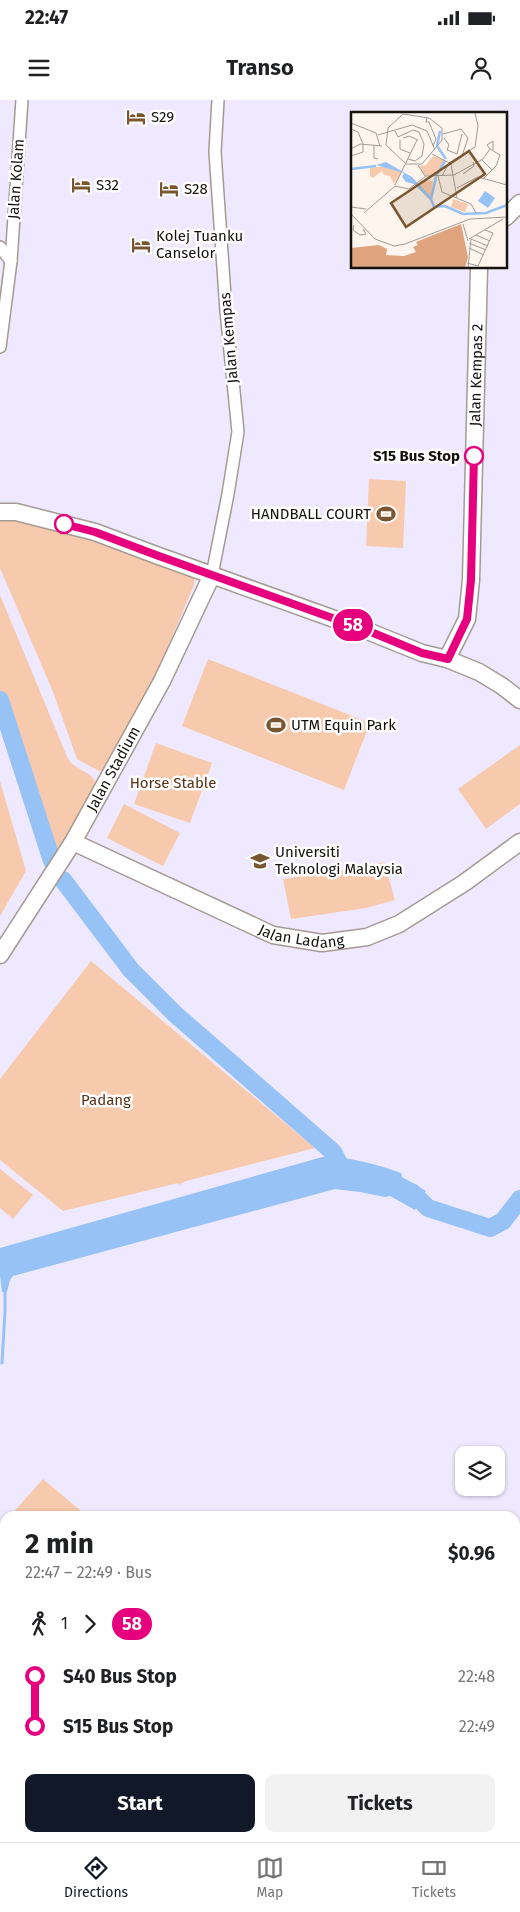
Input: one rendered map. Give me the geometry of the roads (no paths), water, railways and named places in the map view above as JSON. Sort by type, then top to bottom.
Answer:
[{"type":"street","name":"Jalan Kolam","points":[[0,348],[11,260],[22,100]]},
{"type":"street","name":"Jalan Kempas","points":[[212,575],[238,432],[226,311],[215,152],[218,100]]},
{"type":"street","points":[[508,215],[520,203]]},
{"type":"street","points":[[0,247],[11,260]]},
{"type":"street","name":"Jalan Kempas 2","points":[[448,659],[467,619],[471,580],[479,269]]},
{"type":"street","points":[[0,512],[16,512],[95,532],[366,630],[422,653],[448,659],[479,672],[520,700]]},
{"type":"street","name":"Jalan Stadium","points":[[0,955],[73,842],[162,681],[212,575]]},
{"type":"street","name":"Jalan Ladang","points":[[73,842],[273,934],[322,943],[366,937],[399,924],[464,883],[520,842]]},
{"type":"water","points":[[326,1156],[364,1162],[401,1173],[402,1177],[426,1191],[415,1210],[390,1196],[385,1197],[335,1189],[13,1276],[7,1292],[2,1292],[0,1248]]},
{"type":"waterway","points":[[0,700],[52,861]]},
{"type":"waterway","points":[[63,880],[131,970],[175,1014],[333,1152],[344,1172],[349,1173]]},
{"type":"waterway","points":[[402,1188],[413,1193],[428,1208],[490,1228],[503,1221],[520,1199]]},
{"type":"waterway","points":[[2,1363],[5,1289]]},
{"type":"place","name":"S29","points":[[136,117]]},
{"type":"place","name":"S32","points":[[81,185]]},
{"type":"place","name":"S28","points":[[169,189]]},
{"type":"place","name":"Kolej Tuanku Canselor","points":[[141,245]]},
{"type":"place","name":"S15 Bus Stop","points":[[474,456]]},
{"type":"place","name":"HANDBALL COURT","points":[[386,514]]},
{"type":"place","name":"UTM Equin Park","points":[[276,725]]},
{"type":"place","name":"Universiti Teknologi Malaysia","points":[[260,861]]},
{"type":"park label","name":"Horse Stable","points":[[173,783]]},
{"type":"park label","name":"Padang","points":[[106,1100]]}]
